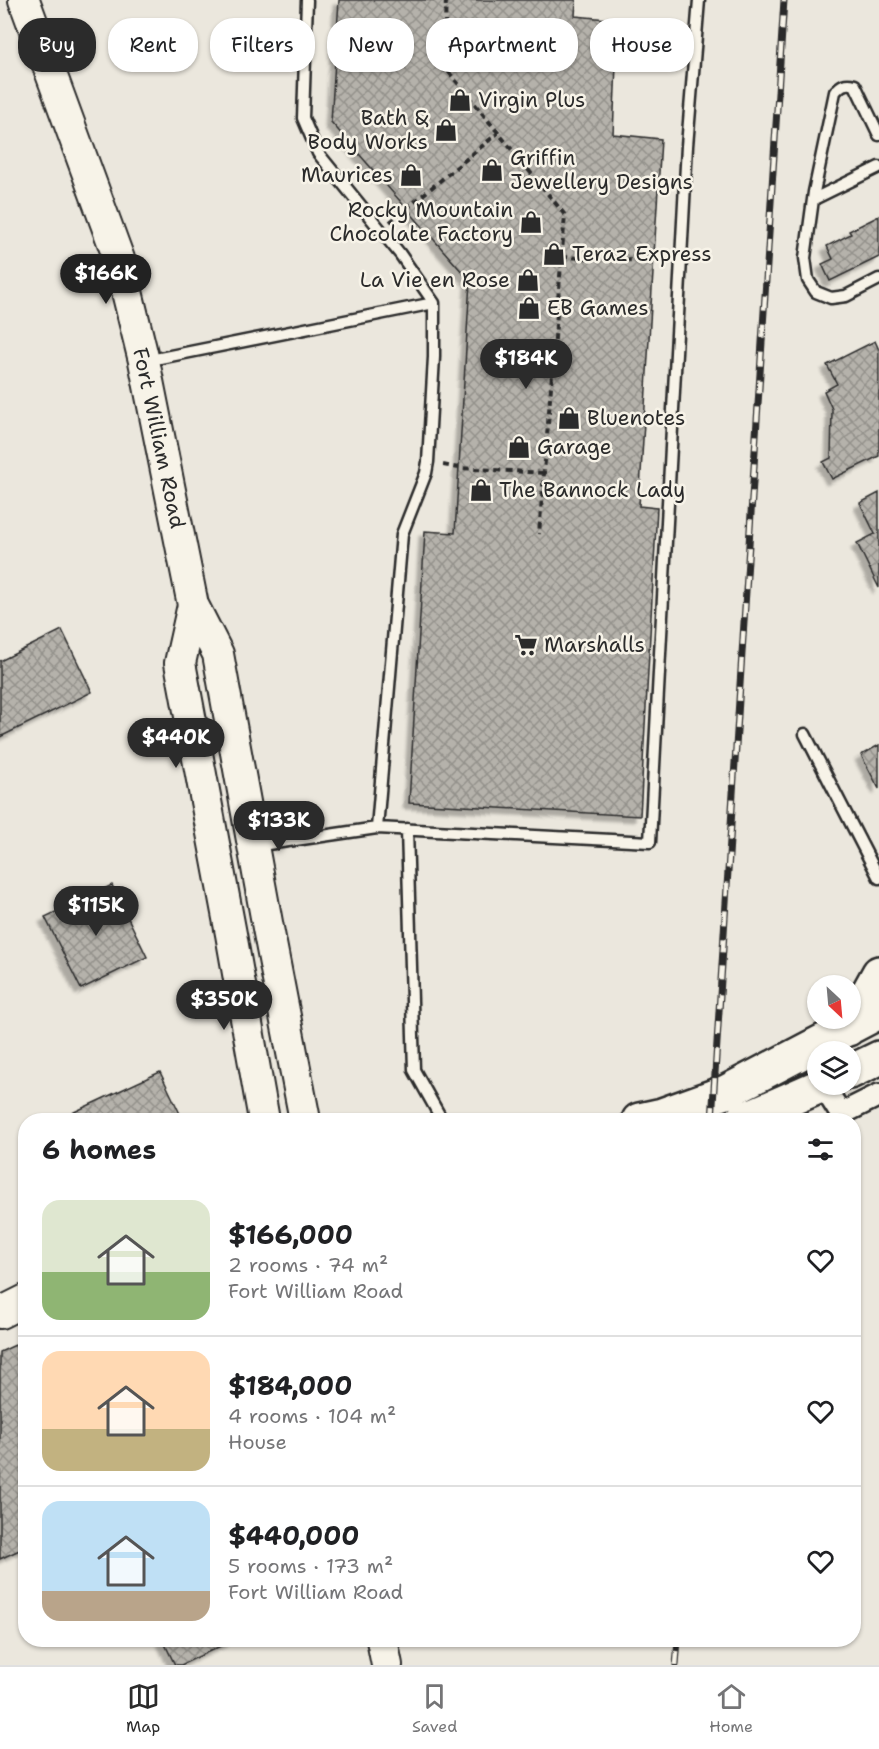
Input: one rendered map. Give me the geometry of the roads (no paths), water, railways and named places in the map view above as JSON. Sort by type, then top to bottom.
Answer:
[{"type":"main road","name":"Fort William Road","points":[[24,0],[119,259],[144,361],[193,605],[218,654],[304,1113]]},
{"type":"main road","name":"Fort William Road","points":[[193,605],[180,663],[263,1113]]},
{"type":"main road","points":[[861,1006],[879,973]]},
{"type":"main road","points":[[861,1022],[879,1012]]},
{"type":"main road","points":[[842,1041],[848,1029]]},
{"type":"main road","points":[[861,1064],[879,1058]]},
{"type":"main road","points":[[661,1113],[726,1092],[807,1079]]},
{"type":"main road","points":[[755,1113],[807,1085]]},
{"type":"main road","points":[[0,1313],[18,1304]]},
{"type":"main road","points":[[383,1647],[387,1665]]},
{"type":"street","points":[[832,1095],[841,1113]]},
{"type":"street","points":[[843,1113],[879,1095]]},
{"type":"lane","points":[[307,0],[303,99],[303,118],[306,126],[318,153],[400,254],[434,303],[434,357],[428,462],[426,473],[402,534],[377,828]]},
{"type":"lane","points":[[254,846],[377,828],[650,842],[687,146],[699,0]]},
{"type":"lane","points":[[879,135],[855,85],[843,84],[835,92],[805,258],[808,280],[816,292],[831,298],[846,296],[879,279]]},
{"type":"lane","points":[[814,199],[879,167]]},
{"type":"lane","points":[[144,361],[434,303]]},
{"type":"lane","points":[[805,734],[879,878]]},
{"type":"lane","points":[[407,829],[414,1070],[438,1113]]},
{"type":"railway","points":[[712,1113],[784,0]]},
{"type":"railway","points":[[676,1665],[677,1647]]},
{"type":"place","name":"Virgin Plus","points":[[460,100]]},
{"type":"place","name":"Bath & Body Works","points":[[446,130]]},
{"type":"place","name":"Griffin Jewellery Designs","points":[[492,170]]},
{"type":"place","name":"Maurices","points":[[411,175]]},
{"type":"place","name":"Rocky Mountain Chocolate Factory","points":[[531,222]]},
{"type":"place","name":"Teraz Express","points":[[554,254]]},
{"type":"place","name":"La Vie en Rose","points":[[528,280]]},
{"type":"place","name":"EB Games","points":[[529,308]]},
{"type":"place","name":"Bluenotes","points":[[569,418]]},
{"type":"place","name":"Garage","points":[[519,447]]},
{"type":"place","name":"The Bannock Lady","points":[[481,490]]},
{"type":"place","name":"Marshalls","points":[[526,645]]}]
